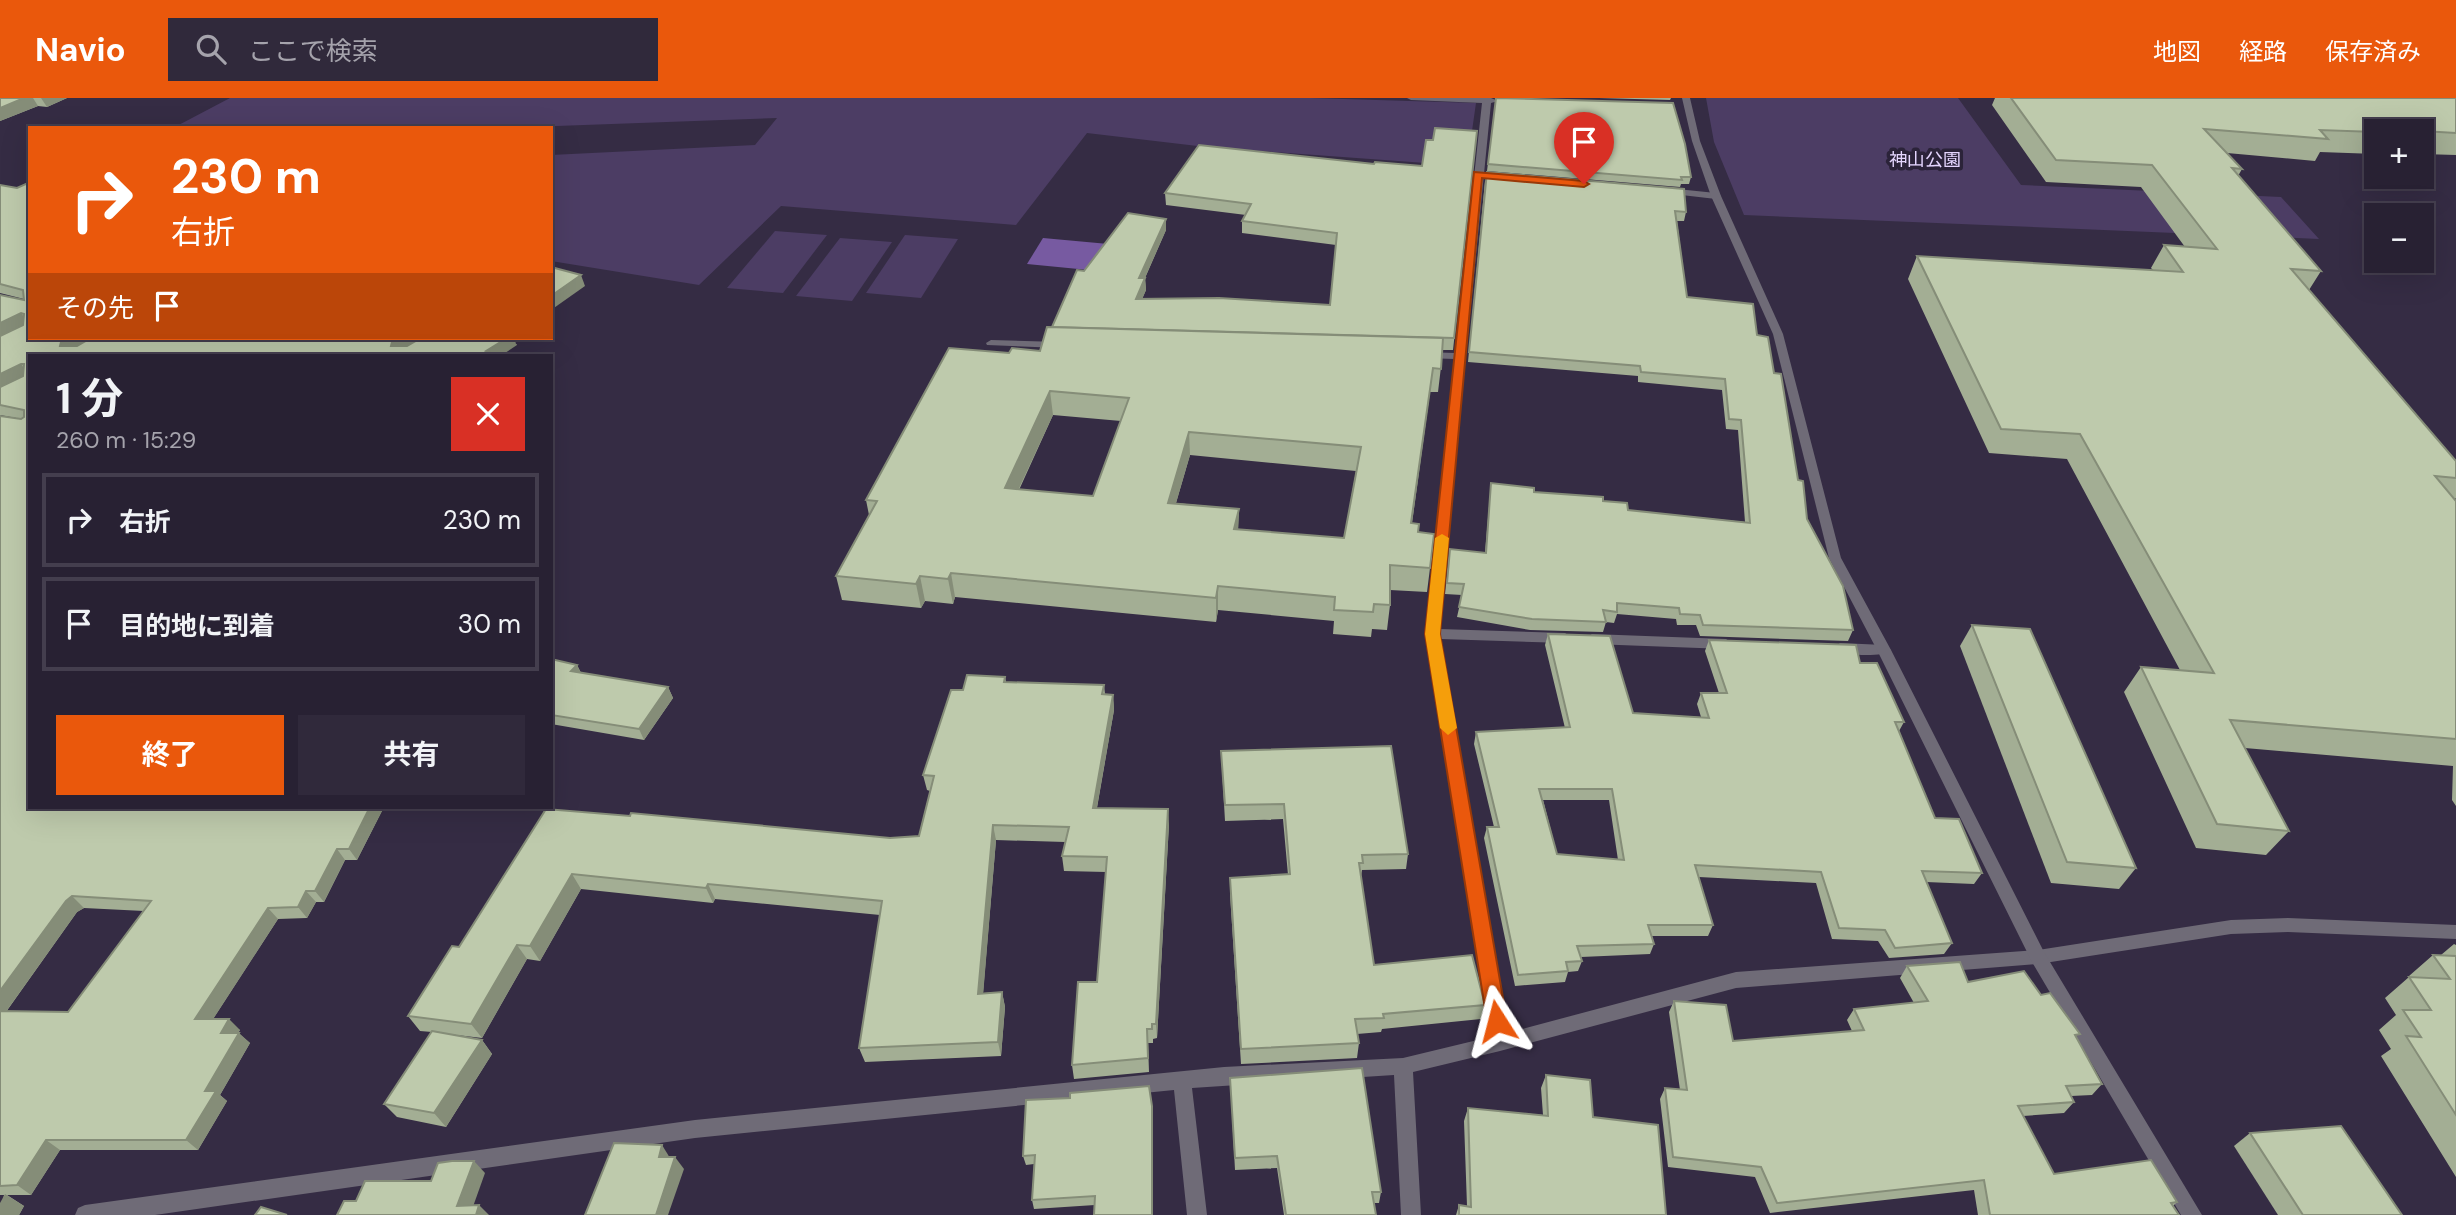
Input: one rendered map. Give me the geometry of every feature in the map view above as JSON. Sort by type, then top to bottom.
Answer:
[{"type":"street","points":[[1411,98],[1498,101]]},
{"type":"street","points":[[1486,99],[1432,634],[1500,1043]]},
{"type":"street","points":[[1683,103],[1716,196],[1778,334],[1835,558],[2038,957],[2192,1215]]},
{"type":"street","points":[[1478,175],[1491,176]]},
{"type":"street","points":[[1650,190],[1716,196]]},
{"type":"street","points":[[991,343],[1074,345]]},
{"type":"street","points":[[1406,355],[1461,356]]},
{"type":"street","points":[[1432,634],[1746,645]]},
{"type":"street","points":[[1829,648],[1884,650]]},
{"type":"street","points":[[85,1215],[695,1129],[1224,1076],[1403,1066],[1736,980],[2038,957],[2231,927],[2288,925],[2456,932]]},
{"type":"street","points":[[1403,1066],[1411,1215]]},
{"type":"street","points":[[1182,1082],[1197,1215]]},
{"type":"green space","points":[[230,98],[1311,98],[1476,103],[1467,166],[1206,147],[1087,133],[1016,225],[781,206],[699,285],[553,261],[553,155],[755,145],[777,118],[553,126],[177,126]]},
{"type":"green space","name":"神山公園","points":[[1706,98],[1958,98],[2021,185],[2281,197],[2319,239],[1744,215],[1714,142]]},
{"type":"green space","points":[[775,231],[827,235],[783,293],[727,288]]},
{"type":"green space","points":[[905,235],[958,239],[921,298],[866,293]]},
{"type":"green space","points":[[840,238],[892,242],[852,301],[796,296]]},
{"type":"shaded area","points":[[1043,238],[1152,248],[1140,275],[1027,264]]},
{"type":"building","points":[[0,98],[24,98],[0,108]]},
{"type":"building","points":[[1496,98],[1673,103],[1691,177],[1681,177],[1682,180],[1488,164]]},
{"type":"building","points":[[2011,98],[2456,98],[2456,133],[2434,132],[2434,119],[2364,119],[2364,132],[2320,130],[2328,139],[2204,129],[2242,169],[2232,168],[2321,271],[2291,269],[2456,461],[2456,478],[2435,476],[2456,501],[2456,739],[2230,720],[2289,831],[2217,824],[2141,667],[2214,673],[2080,434],[2001,429],[1917,256],[2183,272],[2164,245],[2217,249],[2152,165],[2056,160]]},
{"type":"building","points":[[1435,128],[1477,131],[1454,338],[1052,327],[1077,270],[1084,271],[1128,213],[1166,219],[1139,278],[1145,278],[1136,299],[1219,298],[1330,305],[1337,233],[1242,221],[1251,204],[1165,193],[1199,145],[1374,164],[1422,166],[1426,140],[1433,140]]},
{"type":"building","points":[[1487,172],[1684,189],[1686,212],[1675,211],[1687,297],[1753,304],[1757,335],[1768,337],[1774,373],[1781,374],[1798,480],[1803,481],[1807,519],[1843,586],[1853,630],[1703,625],[1700,615],[1680,614],[1679,608],[1617,603],[1617,612],[1603,610],[1606,622],[1532,619],[1459,607],[1464,584],[1447,583],[1450,549],[1486,553],[1491,483],[1534,488],[1534,492],[1603,497],[1603,501],[1627,503],[1628,510],[1750,523],[1741,420],[1729,419],[1725,379],[1641,372],[1640,366],[1469,352]]},
{"type":"building","points":[[28,183],[28,340],[64,340],[60,346],[77,346],[88,340],[396,340],[391,346],[407,346],[418,340],[504,340],[486,351],[491,353],[489,354],[28,354],[28,809],[369,809],[349,849],[337,849],[315,891],[306,891],[298,907],[268,908],[195,1019],[229,1019],[221,1033],[239,1033],[205,1091],[216,1091],[186,1140],[46,1140],[17,1185],[0,1186],[0,1011],[68,1012],[151,901],[72,896],[0,991],[0,416],[21,419],[24,417],[24,410],[0,405],[0,387],[23,376],[24,364],[0,374],[0,336],[23,325],[24,314],[0,323],[0,295],[24,300],[23,290],[0,284],[0,185],[17,188]]},
{"type":"building","points":[[553,268],[581,275],[553,295]]},
{"type":"building","points":[[1047,327],[1443,338],[1441,369],[1433,368],[1411,523],[1419,524],[1418,532],[1434,534],[1430,568],[1390,565],[1390,605],[1374,604],[1373,612],[1334,610],[1335,597],[1218,586],[1216,598],[951,573],[948,579],[920,576],[916,584],[836,576],[877,501],[866,500],[949,348],[1009,353],[1012,348],[1040,351]],"holes":[[[1050,391],[1129,398],[1093,496],[1005,488]],[[1189,432],[1361,447],[1344,538],[1234,529],[1239,509],[1168,503]]]},
{"type":"building","points":[[1972,625],[2030,629],[2136,868],[2067,862]]},
{"type":"building","points":[[1548,634],[1610,636],[1633,713],[1709,718],[1701,693],[1727,693],[1709,640],[1856,645],[1860,663],[1877,663],[1904,722],[1895,722],[1935,818],[1959,819],[1982,873],[1922,871],[1952,943],[1895,948],[1885,930],[1839,928],[1821,872],[1695,865],[1713,925],[1648,925],[1654,944],[1577,946],[1582,961],[1566,962],[1568,971],[1518,975],[1487,827],[1499,827],[1476,732],[1570,727]],"holes":[[[1539,789],[1612,789],[1624,860],[1557,854]]]},
{"type":"building","points":[[553,659],[577,665],[571,671],[668,687],[639,729],[553,715]]},
{"type":"building","points":[[967,675],[1005,677],[1004,682],[1104,685],[1102,694],[1113,695],[1093,808],[1168,809],[1156,1024],[1152,1024],[1152,1029],[1147,1029],[1148,1058],[1072,1065],[1078,982],[1097,982],[1107,857],[1062,856],[1069,827],[993,825],[978,994],[1002,992],[998,1042],[859,1048],[882,901],[708,884],[706,888],[572,874],[530,946],[517,945],[471,1024],[408,1016],[452,946],[459,947],[546,809],[630,816],[631,813],[890,838],[919,836],[934,776],[923,775],[951,690],[963,690]]},
{"type":"building","points":[[1391,746],[1408,854],[1362,855],[1363,863],[1359,863],[1374,965],[1472,955],[1485,1005],[1383,1014],[1384,1018],[1355,1019],[1359,1043],[1241,1049],[1230,878],[1290,874],[1284,804],[1225,805],[1221,751]]},
{"type":"building","points":[[2433,955],[2456,956],[2456,1115],[2406,1036],[2421,1037],[2403,1010],[2431,1010],[2409,977],[2450,979]]},
{"type":"building","points":[[1960,962],[1968,982],[2024,971],[2041,995],[2050,993],[2080,1034],[2075,1035],[2102,1084],[2066,1086],[2074,1102],[2018,1106],[2054,1174],[2151,1160],[2177,1202],[2171,1203],[2179,1215],[1990,1215],[1984,1180],[1777,1203],[1761,1167],[1673,1157],[1665,1088],[1687,1090],[1674,1001],[1726,1005],[1733,1041],[1864,1030],[1854,1009],[1928,1001],[1907,966]]},
{"type":"building","points":[[432,1031],[482,1040],[434,1113],[384,1104]]},
{"type":"building","points":[[1362,1068],[1381,1192],[1372,1192],[1376,1215],[1286,1215],[1277,1156],[1235,1158],[1230,1078]]},
{"type":"building","points":[[1546,1075],[1590,1080],[1593,1117],[1658,1125],[1666,1215],[1459,1215],[1459,1205],[1471,1207],[1468,1108],[1548,1116]]},
{"type":"building","points":[[1149,1086],[1152,1106],[1152,1215],[1094,1215],[1095,1196],[1032,1200],[1035,1155],[1023,1156],[1026,1100],[1070,1098],[1070,1093]]},
{"type":"building","points":[[2341,1126],[2402,1215],[2303,1215],[2250,1133]]},
{"type":"building","points":[[614,1143],[662,1145],[659,1157],[675,1157],[656,1215],[585,1215]]},
{"type":"building","points":[[474,1161],[457,1206],[479,1205],[476,1215],[337,1215],[344,1201],[356,1201],[365,1181],[431,1181],[438,1163]]},
{"type":"building","points":[[261,1207],[287,1215],[255,1215]]},
{"type":"slow traffic","points":[[1442,538],[1432,634],[1448,728]]},
{"type":"route","points":[[1497,1021],[1432,634],[1478,175],[1584,184]]}]
